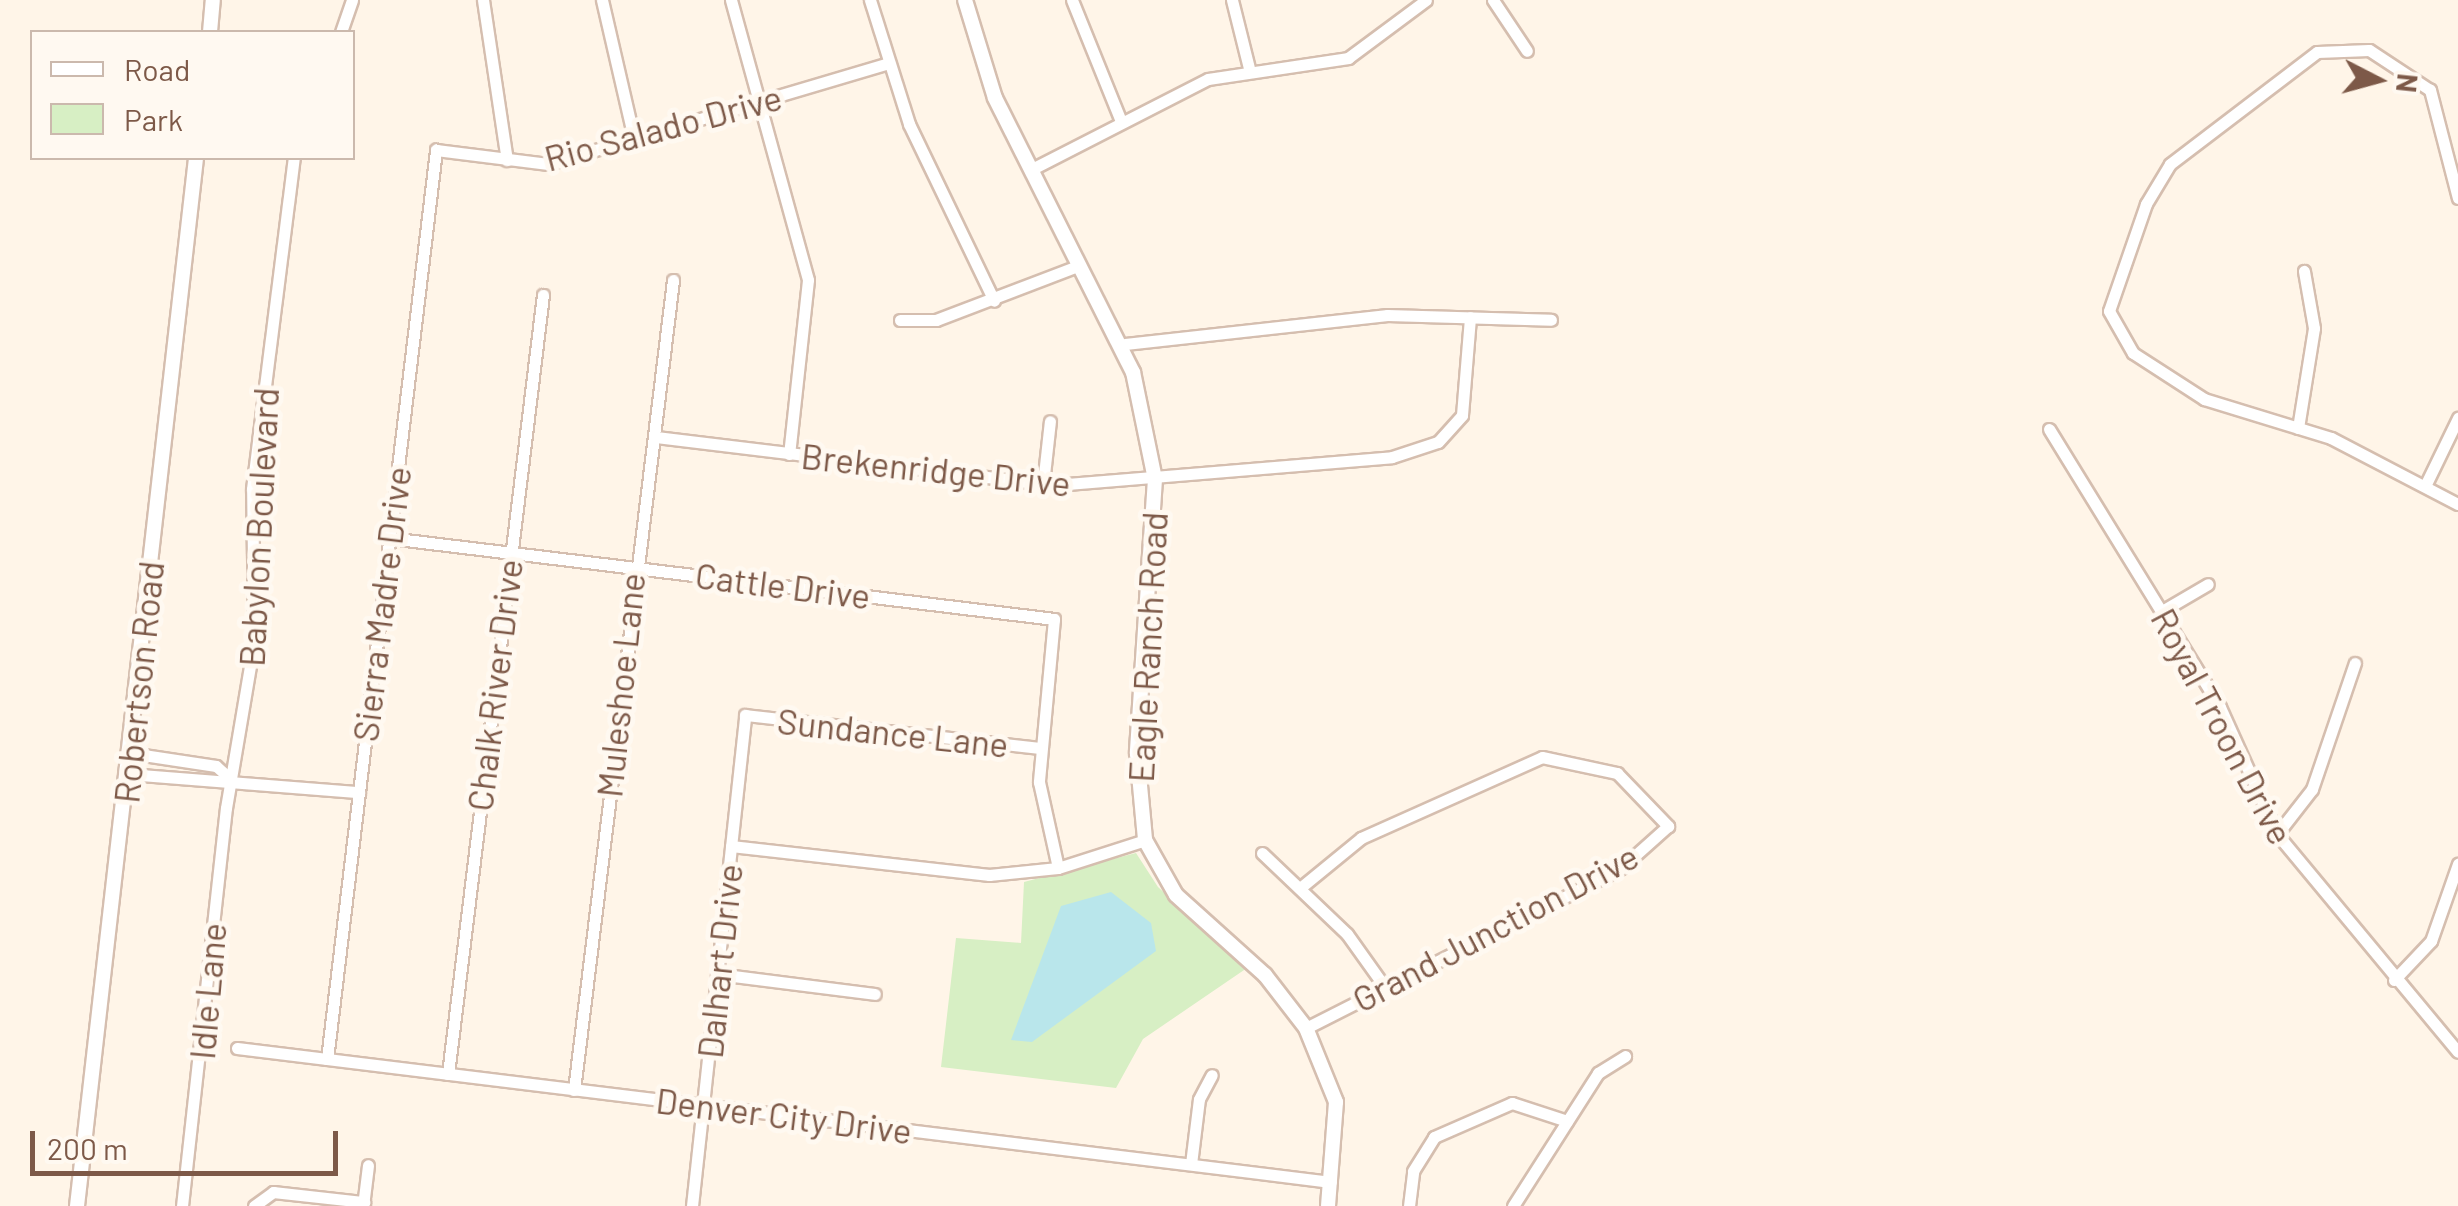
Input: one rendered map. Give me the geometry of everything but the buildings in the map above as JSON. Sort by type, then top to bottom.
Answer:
[{"type":"street","points":[[210,30],[214,0]]},
{"type":"street","points":[[342,30],[352,0]]},
{"type":"street","points":[[483,0],[508,160]]},
{"type":"street","points":[[602,0],[634,139]]},
{"type":"street","points":[[731,0],[756,104],[808,280],[789,454]]},
{"type":"street","points":[[870,0],[886,64],[994,301]]},
{"type":"street","name":"Eagle Ranch Road","points":[[964,0],[1030,170],[1125,344],[1155,479],[1137,753],[1145,840],[1176,895],[1265,974],[1306,1028],[1336,1102],[1328,1206]]},
{"type":"street","points":[[1072,0],[1122,121]]},
{"type":"street","points":[[1232,0],[1249,68]]},
{"type":"street","points":[[1030,170],[1122,121],[1249,68],[1348,58],[1426,0]]},
{"type":"street","points":[[1493,0],[1527,51]]},
{"type":"street","points":[[2458,198],[2430,90],[2396,60],[2346,45],[2291,66],[2170,164],[2116,277],[2110,311],[2118,333],[2204,399],[2298,428],[2458,504]]},
{"type":"street","name":"Rio Salado Drive","points":[[436,150],[548,164],[886,64]]},
{"type":"street","name":"Sierra Madre Drive","points":[[327,1059],[436,150]]},
{"type":"street","name":"Robertson Road","points":[[77,1206],[196,160]]},
{"type":"street","name":"Babylon Boulevard","points":[[232,776],[258,578],[252,489],[294,160]]},
{"type":"street","points":[[900,320],[936,320],[1080,266]]},
{"type":"street","points":[[2298,428],[2314,328],[2304,270]]},
{"type":"street","name":"Muleshoe Lane","points":[[574,1090],[634,566],[656,437],[673,280]]},
{"type":"street","name":"Chalk River Drive","points":[[448,1074],[543,295]]},
{"type":"street","points":[[1125,344],[1387,315],[1552,320]]},
{"type":"street","name":"Brekenridge Drive","points":[[656,437],[1043,484],[1155,479],[1421,452],[1462,415],[1470,317]]},
{"type":"street","points":[[2425,486],[2458,418]]},
{"type":"street","points":[[1043,484],[1050,422]]},
{"type":"street","name":"Royal Troon Drive","points":[[2049,429],[2226,717],[2276,834],[2458,1052]]},
{"type":"street","name":"Cattle Drive","points":[[389,538],[1056,622],[1041,748]]},
{"type":"street","points":[[2162,610],[2208,584]]},
{"type":"street","points":[[2276,834],[2307,799],[2355,663]]},
{"type":"street","name":"Sundance Lane","points":[[745,716],[1041,748]]},
{"type":"street","name":"Dalhart Drive","points":[[692,1206],[745,716]]},
{"type":"street","points":[[1041,748],[1041,803],[1058,868]]},
{"type":"street","points":[[130,753],[216,766],[232,776]]},
{"type":"street","name":"Grand Junction Drive","points":[[1300,888],[1361,838],[1542,758],[1617,773],[1673,827],[1621,868],[1382,983],[1306,1028]]},
{"type":"street","points":[[128,774],[232,776],[358,792]]},
{"type":"street","name":"Idle Lane","points":[[182,1206],[232,776]]},
{"type":"street","points":[[731,846],[988,874],[1058,868],[1145,840]]},
{"type":"street","points":[[1262,854],[1300,888],[1382,983]]},
{"type":"street","points":[[2394,980],[2431,941],[2458,864]]},
{"type":"street","points":[[717,974],[875,994]]},
{"type":"street","name":"Denver City Drive","points":[[237,1048],[1331,1182]]},
{"type":"street","points":[[1513,1206],[1598,1073],[1625,1056]]},
{"type":"street","points":[[1191,1164],[1200,1099],[1212,1076]]},
{"type":"street","points":[[1409,1206],[1414,1171],[1434,1137],[1512,1103],[1568,1121]]},
{"type":"street","points":[[254,1206],[265,1192],[364,1204],[368,1166]]},
{"type":"green space","points":[[1136,853],[1158,887],[1247,968],[1143,1039],[1116,1088],[941,1067],[956,938],[1021,943],[1024,882]]},
{"type":"water","points":[[1111,892],[1151,923],[1156,951],[1032,1042],[1011,1040],[1061,906]]}]
